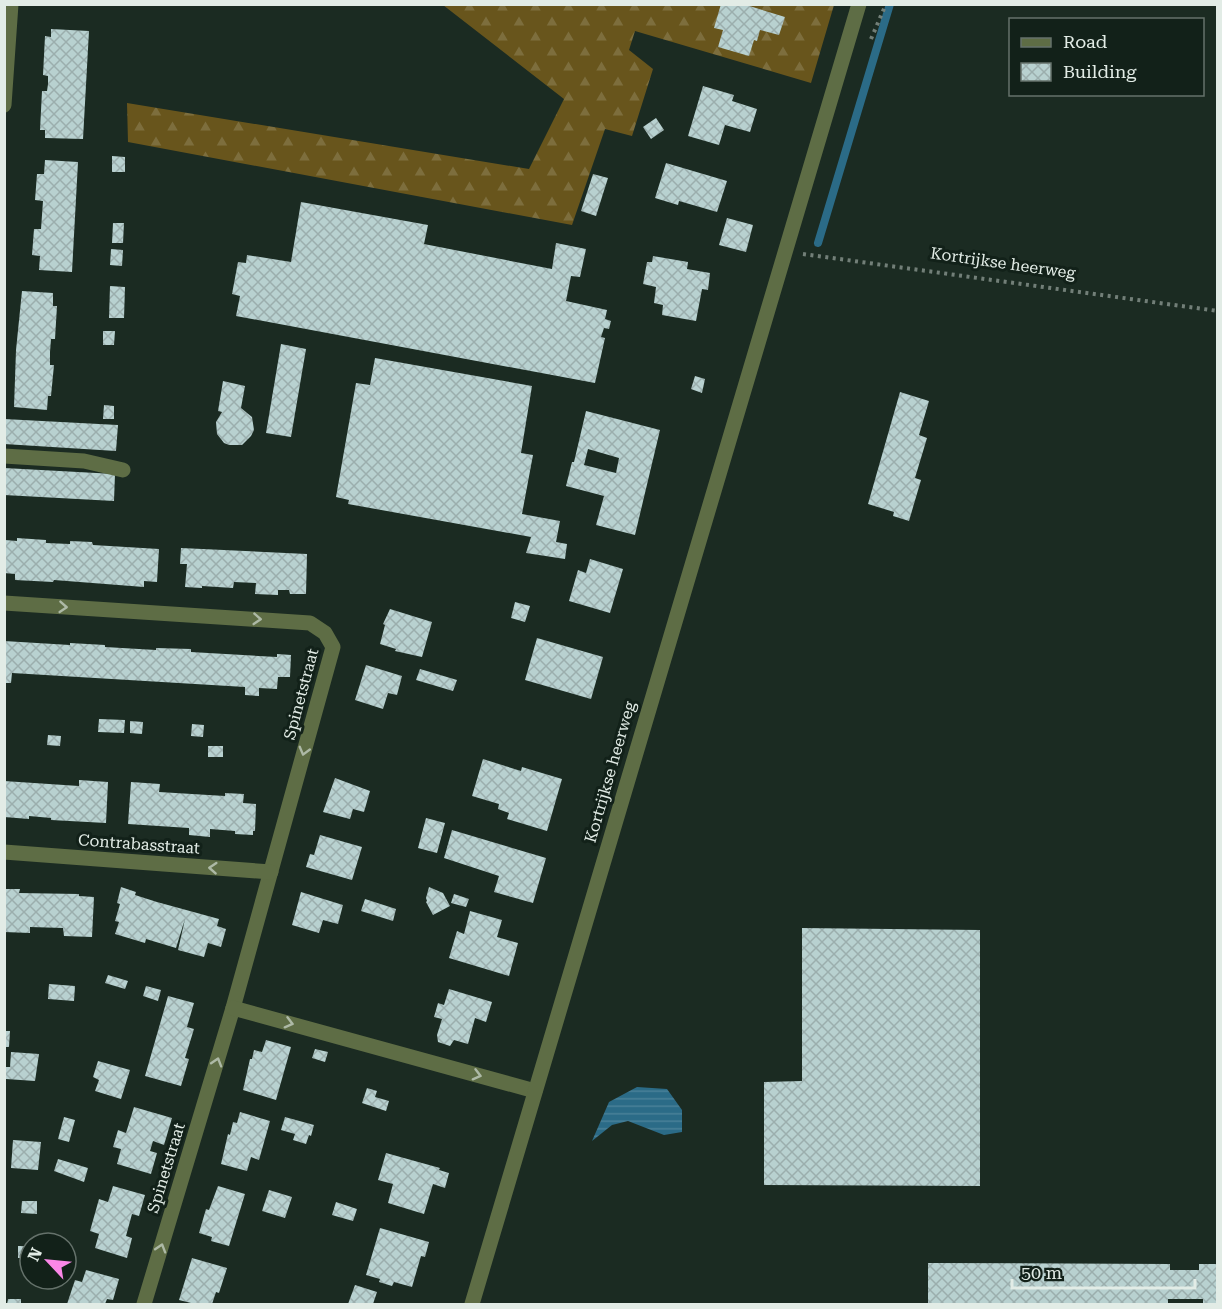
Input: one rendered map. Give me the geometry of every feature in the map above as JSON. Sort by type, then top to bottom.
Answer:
[{"type":"street","points":[[4,105],[11,4]]},
{"type":"street","name":"Kortrijkse heerweg","points":[[472,1305],[859,4]]},
{"type":"street","points":[[4,456],[84,461],[123,470]]},
{"type":"street","name":"Spinetstraat","points":[[4,603],[310,623],[325,633],[333,647],[233,1008],[144,1305]]},
{"type":"street","name":"Contrabasstraat","points":[[4,852],[271,872]]},
{"type":"street","points":[[233,1008],[535,1091]]},
{"type":"path","name":"Kortrijkse heerweg","points":[[784,251],[1218,311]]},
{"type":"green space","points":[[443,5],[834,5],[811,83],[635,31],[629,50],[653,69],[632,136],[605,129],[572,225],[128,142],[127,103],[529,169],[564,99]]},
{"type":"water","points":[[637,1087],[667,1089],[682,1110],[682,1132],[664,1135],[628,1121],[612,1125],[592,1141],[609,1102]]},
{"type":"building","points":[[721,4],[743,4],[785,17],[779,35],[760,30],[749,56],[718,47],[723,30],[714,28]]},
{"type":"building","points":[[51,29],[89,31],[83,139],[45,138],[45,130],[40,130],[42,91],[47,91],[48,84],[48,76],[43,75],[45,36],[51,37]]},
{"type":"building","points":[[703,86],[734,95],[732,101],[757,109],[750,132],[725,125],[719,145],[688,136]]},
{"type":"building","points":[[656,118],[664,130],[651,139],[643,127]]},
{"type":"building","points":[[112,156],[125,157],[125,172],[112,172]]},
{"type":"building","points":[[45,160],[78,162],[72,272],[39,270],[40,256],[32,255],[34,229],[41,229],[43,201],[35,200],[37,174],[44,174]]},
{"type":"building","points":[[666,163],[727,181],[717,212],[679,201],[678,205],[655,198]]},
{"type":"building","points":[[593,174],[608,178],[596,216],[581,211]]},
{"type":"building","points":[[301,202],[428,225],[424,244],[552,269],[556,243],[586,249],[580,277],[571,276],[566,301],[607,310],[605,319],[611,321],[609,329],[604,328],[601,337],[605,338],[595,383],[236,316],[240,296],[232,294],[238,262],[246,263],[247,255],[291,262]]},
{"type":"building","points":[[727,218],[753,225],[746,252],[719,245]]},
{"type":"building","points":[[113,223],[124,223],[123,243],[112,243]]},
{"type":"building","points":[[111,249],[123,250],[122,266],[110,265]]},
{"type":"building","points":[[653,256],[688,262],[687,269],[710,273],[708,290],[702,289],[696,321],[662,315],[663,305],[654,303],[656,287],[643,284],[647,262],[652,262]]},
{"type":"building","points":[[110,286],[125,287],[124,318],[109,318]]},
{"type":"building","points":[[22,291],[53,293],[53,306],[57,306],[55,339],[51,339],[50,365],[54,365],[51,396],[48,396],[47,410],[14,407],[16,350]]},
{"type":"building","points":[[103,331],[115,331],[114,345],[103,345]]},
{"type":"building","points":[[281,344],[306,349],[291,437],[266,433]]},
{"type":"building","points":[[375,358],[532,386],[521,453],[533,455],[522,514],[560,521],[556,542],[567,544],[565,559],[526,553],[531,537],[348,504],[349,500],[336,497],[356,383],[370,385]]},
{"type":"building","points":[[695,376],[705,379],[702,393],[691,389]]},
{"type":"building","points":[[223,381],[245,386],[241,408],[252,417],[254,430],[242,445],[224,443],[217,434],[216,422],[222,412],[218,411]]},
{"type":"building","points":[[900,392],[929,401],[919,435],[927,438],[915,478],[921,480],[909,521],[893,516],[894,512],[868,504]]},
{"type":"building","points":[[104,405],[114,406],[114,419],[103,419]]},
{"type":"building","points":[[586,411],[660,430],[635,535],[596,525],[604,496],[566,486],[572,462],[574,462]],"holes":[[[588,449],[619,458],[616,473],[584,465]]]},
{"type":"building","points":[[4,419],[118,425],[116,451],[4,444]]},
{"type":"building","points":[[4,468],[115,474],[114,501],[4,495]]},
{"type":"building","points":[[17,538],[46,540],[46,543],[92,542],[93,545],[159,549],[157,582],[144,581],[144,587],[54,580],[53,582],[15,580],[15,574],[4,573],[5,540],[17,541]]},
{"type":"building","points":[[181,548],[307,554],[306,594],[290,594],[289,590],[278,590],[278,595],[255,594],[256,583],[234,582],[233,588],[185,587],[187,564],[180,564]]},
{"type":"building","points":[[590,559],[623,569],[610,613],[569,601],[578,570],[586,573]]},
{"type":"building","points":[[515,602],[530,606],[525,622],[511,618]]},
{"type":"building","points":[[390,609],[432,622],[422,657],[395,651],[396,649],[380,644],[385,625],[383,624]]},
{"type":"building","points":[[537,638],[603,657],[591,699],[525,680]]},
{"type":"building","points":[[4,641],[105,645],[105,647],[156,650],[156,648],[191,649],[191,652],[277,657],[277,654],[291,655],[290,677],[278,677],[277,689],[259,688],[259,696],[245,695],[245,687],[12,673],[11,683],[4,683]]},
{"type":"building","points":[[366,665],[402,676],[397,695],[388,693],[383,709],[355,700]]},
{"type":"building","points":[[420,669],[457,680],[453,691],[416,680]]},
{"type":"building","points":[[99,719],[125,720],[124,733],[98,732]]},
{"type":"building","points":[[130,721],[143,722],[142,734],[130,733]]},
{"type":"building","points":[[192,724],[204,725],[203,737],[191,736]]},
{"type":"building","points":[[48,735],[61,736],[60,746],[47,745]]},
{"type":"building","points":[[208,746],[223,746],[223,757],[208,757]]},
{"type":"building","points":[[483,759],[521,771],[522,767],[562,779],[547,831],[507,819],[509,813],[498,809],[499,804],[472,796]]},
{"type":"building","points":[[335,778],[370,791],[364,812],[353,809],[350,819],[323,812]]},
{"type":"building","points":[[79,780],[108,782],[106,823],[51,820],[51,818],[29,816],[29,819],[4,817],[4,781],[79,786]]},
{"type":"building","points":[[131,782],[160,784],[159,792],[225,796],[225,793],[244,794],[243,803],[256,804],[255,831],[253,835],[210,829],[210,837],[189,835],[189,828],[128,824]]},
{"type":"building","points":[[426,818],[445,823],[437,853],[418,848]]},
{"type":"building","points":[[452,830],[546,858],[533,903],[494,892],[499,876],[444,858]]},
{"type":"building","points":[[320,835],[362,847],[352,880],[306,867],[310,854],[314,855]]},
{"type":"building","points":[[121,887],[136,892],[135,895],[219,919],[217,926],[226,929],[221,947],[208,943],[204,957],[178,950],[185,919],[176,948],[146,939],[145,943],[115,934],[119,922],[115,921],[120,904],[117,903]]},
{"type":"building","points":[[429,887],[443,893],[450,906],[433,915],[426,902]]},
{"type":"building","points":[[4,889],[20,889],[19,893],[79,894],[79,896],[94,897],[92,937],[64,936],[63,928],[30,927],[30,933],[4,932]]},
{"type":"building","points":[[301,892],[343,905],[338,924],[323,920],[319,933],[292,925]]},
{"type":"building","points":[[454,894],[469,899],[466,907],[451,903]]},
{"type":"building","points":[[365,899],[396,909],[393,921],[361,911]]},
{"type":"building","points":[[470,911],[502,920],[497,937],[518,943],[509,976],[449,958],[457,931],[464,934]]},
{"type":"building","points":[[802,928],[980,930],[980,1186],[764,1185],[764,1082],[802,1081]]},
{"type":"building","points":[[108,975],[128,981],[125,989],[105,983]]},
{"type":"building","points":[[49,984],[75,986],[74,1001],[48,999]]},
{"type":"building","points":[[146,986],[161,990],[158,1001],[143,996]]},
{"type":"building","points":[[449,989],[492,1002],[486,1022],[475,1018],[468,1044],[454,1040],[450,1046],[438,1042],[437,1035],[442,1019],[434,1017],[438,1003],[444,1005]]},
{"type":"building","points":[[168,996],[194,1003],[187,1027],[194,1029],[185,1058],[189,1059],[181,1086],[145,1076]]},
{"type":"building","points":[[4,1031],[10,1031],[9,1047],[4,1047]]},
{"type":"building","points":[[266,1040],[291,1047],[276,1100],[243,1090],[254,1050],[262,1052]]},
{"type":"building","points":[[315,1049],[328,1052],[325,1062],[312,1058]]},
{"type":"building","points":[[11,1052],[39,1054],[35,1081],[6,1079],[6,1067],[10,1067]]},
{"type":"building","points":[[98,1061],[130,1070],[121,1099],[95,1091],[99,1080],[93,1077]]},
{"type":"building","points":[[367,1088],[377,1091],[375,1097],[389,1101],[386,1111],[362,1103]]},
{"type":"building","points":[[134,1107],[172,1118],[164,1145],[153,1141],[150,1151],[157,1153],[151,1174],[117,1164],[121,1149],[113,1147],[118,1130],[126,1133]]},
{"type":"building","points":[[240,1112],[270,1121],[259,1160],[251,1157],[247,1171],[221,1164],[228,1134],[230,1135],[233,1122],[237,1123]]},
{"type":"building","points":[[64,1117],[75,1120],[69,1142],[58,1139]]},
{"type":"building","points":[[285,1117],[314,1125],[306,1144],[293,1140],[295,1134],[281,1130]]},
{"type":"building","points":[[13,1140],[41,1142],[38,1170],[11,1168]]},
{"type":"building","points":[[386,1153],[440,1168],[439,1170],[449,1173],[445,1188],[433,1184],[424,1214],[388,1203],[393,1184],[378,1180]]},
{"type":"building","points":[[58,1159],[88,1168],[84,1182],[54,1171]]},
{"type":"building","points":[[113,1186],[145,1195],[139,1216],[132,1214],[126,1236],[132,1238],[127,1258],[95,1248],[99,1234],[90,1231],[99,1199],[108,1202]]},
{"type":"building","points":[[218,1186],[245,1194],[229,1246],[211,1241],[212,1237],[199,1233],[206,1209],[209,1210]]},
{"type":"building","points":[[269,1190],[292,1197],[285,1218],[262,1211]]},
{"type":"building","points":[[22,1201],[37,1201],[37,1214],[21,1213]]},
{"type":"building","points":[[336,1202],[357,1209],[353,1221],[332,1215]]},
{"type":"building","points":[[380,1228],[429,1242],[425,1257],[421,1256],[412,1287],[394,1282],[392,1286],[366,1275]]},
{"type":"building","points":[[192,1258],[227,1268],[219,1293],[216,1292],[212,1304],[195,1304],[179,1300]]},
{"type":"building","points":[[928,1263],[1170,1264],[1170,1270],[1199,1270],[1199,1264],[1218,1264],[1218,1304],[1203,1304],[1203,1299],[1168,1299],[1168,1304],[928,1304]]},
{"type":"building","points":[[86,1270],[119,1279],[113,1300],[107,1299],[105,1304],[67,1304],[71,1291],[78,1291],[78,1281],[82,1282]]},
{"type":"building","points":[[355,1285],[377,1292],[373,1304],[348,1304]]},
{"type":"building","points":[[8,1299],[21,1299],[21,1304],[7,1304]]},
{"type":"waterway","points":[[818,243],[890,4]]}]
